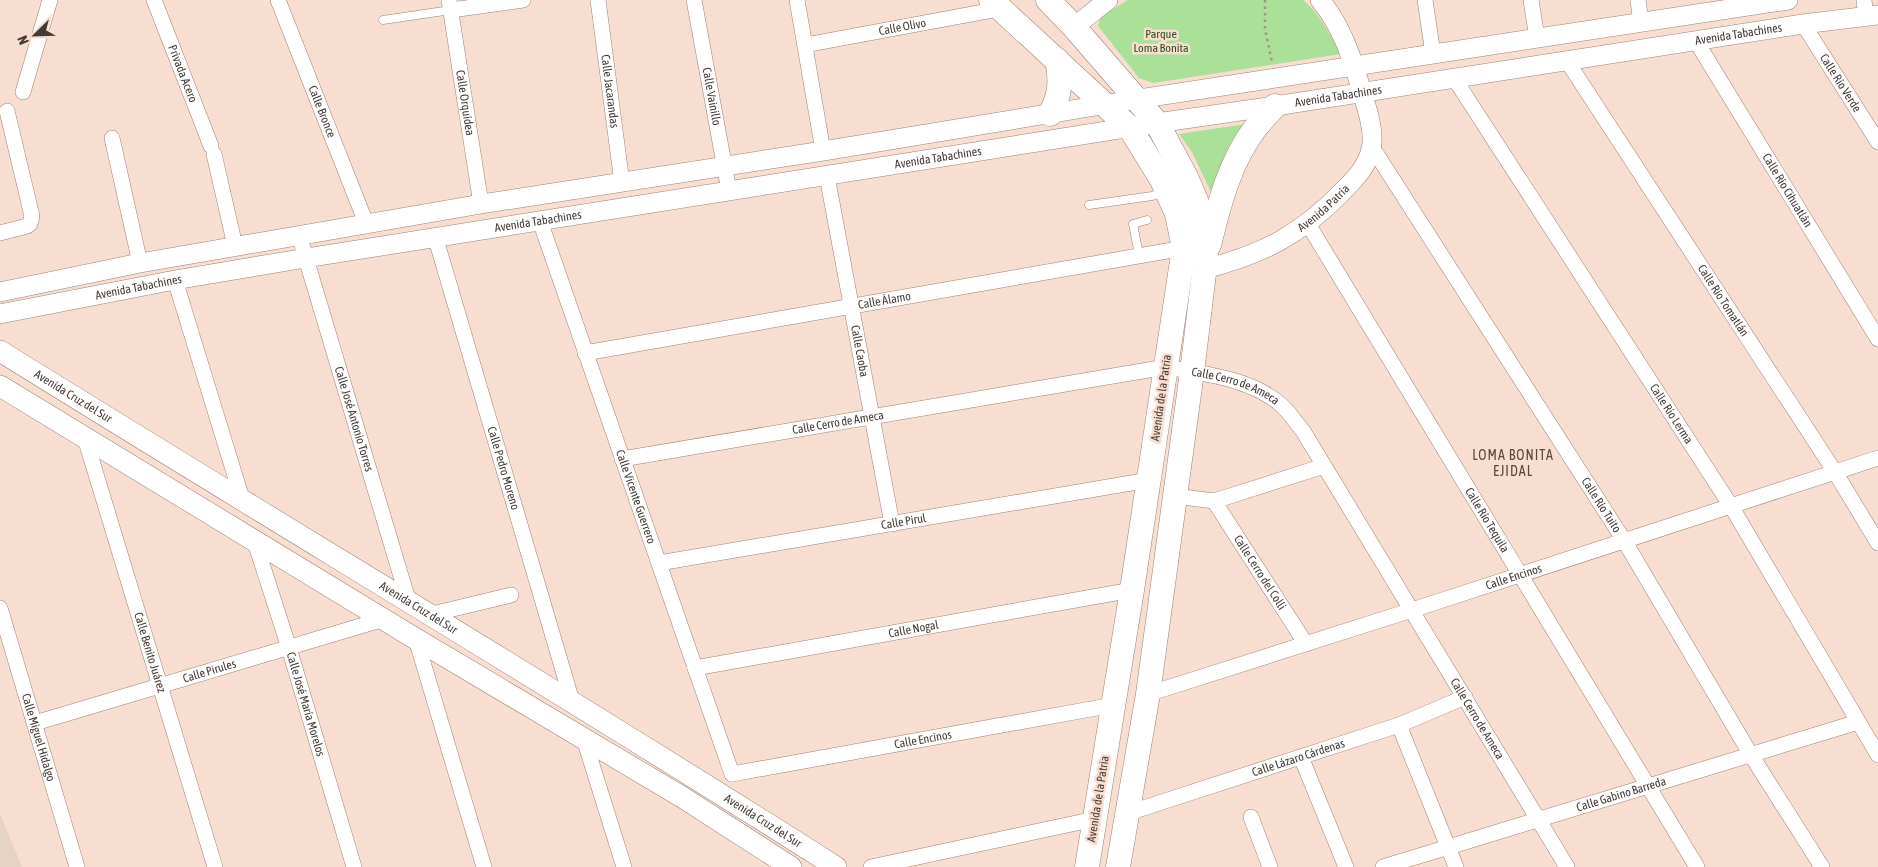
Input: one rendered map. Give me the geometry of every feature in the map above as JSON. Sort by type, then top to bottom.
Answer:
[{"type":"main road","points":[[1048,0],[1158,123],[1196,200],[1202,225],[1205,263]]},
{"type":"main road","name":"Avenida de la Patria","points":[[995,4],[1130,128],[1162,180],[1177,214],[1184,248],[1088,867]]},
{"type":"main road","points":[[1050,114],[1057,102],[1060,90],[1057,60]]},
{"type":"main road","points":[[1118,867],[1148,694],[1205,263],[1229,176],[1256,127],[1274,106]]},
{"type":"main road","name":"Avenida Cruz del Sur","points":[[0,351],[726,797],[836,867]]},
{"type":"main road","name":"Avenida Cruz del Sur","points":[[0,386],[255,542],[682,797],[784,865]]},
{"type":"street","points":[[23,92],[50,0]]},
{"type":"street","name":"Privada Acero","points":[[154,0],[212,150],[235,246]]},
{"type":"street","name":"Calle Bronce","points":[[278,0],[366,223]]},
{"type":"street","points":[[450,5],[523,0]]},
{"type":"street","name":"Calle Jacarandas","points":[[598,0],[622,182]]},
{"type":"street","name":"Calle Vainillo","points":[[694,0],[729,192]]},
{"type":"street","points":[[798,0],[823,151]]},
{"type":"street","points":[[1074,27],[1108,0]]},
{"type":"street","name":"Avenida Patria","points":[[1205,263],[1233,262],[1282,241],[1308,224],[1353,182],[1365,167],[1372,147],[1370,127],[1362,93],[1345,39],[1320,0]]},
{"type":"street","points":[[1425,0],[1433,54]]},
{"type":"street","points":[[1531,0],[1537,38]]},
{"type":"street","points":[[1638,0],[1641,22]]},
{"type":"street","name":"Avenida Tabachines","points":[[0,292],[140,263],[481,204],[725,167],[1138,99],[1641,22],[1750,3],[1788,0]]},
{"type":"street","name":"Calle Olivo","points":[[805,46],[995,4]]},
{"type":"street","name":"Calle Orquídea","points":[[450,5],[481,204]]},
{"type":"street","name":"Avenida Tabachines","points":[[0,314],[175,280],[435,236],[1696,41],[1803,24],[1869,10]]},
{"type":"street","name":"Calle Río Verde","points":[[1803,24],[1878,142]]},
{"type":"street","name":"Calle Río Cihuatlán","points":[[1696,41],[1878,339]]},
{"type":"street","name":"Calle Río Tomatlán","points":[[1567,61],[1835,472],[1878,543]]},
{"type":"street","name":"Calle Río Lerma","points":[[1454,78],[1731,506],[1878,755]]},
{"type":"street","points":[[0,232],[26,226],[30,224],[32,216],[7,111]]},
{"type":"street","points":[[112,138],[140,263]]},
{"type":"street","name":"Calle Río Tuito","points":[[1372,147],[1625,542],[1751,755],[1822,867]]},
{"type":"street","name":"Calle Caoba","points":[[827,176],[892,524]]},
{"type":"street","name":"Calle Vicente Guerrero","points":[[540,221],[732,774]]},
{"type":"street","name":"Calle Río Tequila","points":[[1308,224],[1697,867]]},
{"type":"street","name":"Calle José Antonio Torres","points":[[299,235],[409,604]]},
{"type":"street","name":"Calle Pedro Moreno","points":[[435,236],[572,702]]},
{"type":"street","name":"Calle Álamo","points":[[585,353],[1184,248]]},
{"type":"street","points":[[175,280],[243,502]]},
{"type":"street","name":"Calle Cerro de Ameca","points":[[622,459],[1166,367],[1235,381],[1259,390],[1280,404],[1303,431],[1567,867]]},
{"type":"street","name":"Calle Benito Juárez","points":[[85,438],[215,867]]},
{"type":"street","name":"Calle Encinos","points":[[1148,694],[1625,542],[1878,458]]},
{"type":"street","points":[[1175,496],[1214,501],[1324,466]]},
{"type":"street","name":"Calle Pirul","points":[[659,564],[1149,480]]},
{"type":"street","name":"Calle Cerro del Colli","points":[[1214,501],[1306,644]]},
{"type":"street","name":"Calle José María Morelos","points":[[255,542],[289,648],[354,867]]},
{"type":"street","name":"Calle Nogal","points":[[695,668],[1132,590]]},
{"type":"street","points":[[428,615],[511,595]]},
{"type":"street","name":"Calle Miguel Hidalgo","points":[[0,608],[77,867]]},
{"type":"street","name":"Calle Pirules","points":[[35,723],[384,619]]},
{"type":"street","points":[[416,639],[484,867]]},
{"type":"street","name":"Calle Lázaro Cárdenas","points":[[1128,813],[1399,725],[1465,697]]},
{"type":"street","name":"Calle Encinos","points":[[732,774],[1113,705]]},
{"type":"street","name":"Calle Gabino Barreda","points":[[1382,867],[1858,722]]},
{"type":"street","points":[[1399,725],[1456,867]]},
{"type":"street","points":[[584,739],[624,867]]},
{"type":"street","points":[[1301,757],[1346,867]]},
{"type":"street","points":[[726,797],[732,774]]},
{"type":"street","points":[[1251,817],[1270,867]]},
{"type":"street","points":[[872,867],[1095,819]]},
{"type":"lane","points":[[383,20],[450,5]]},
{"type":"lane","points":[[1089,205],[1152,196],[1166,190]]},
{"type":"lane","points":[[1139,256],[1133,224],[1147,220]]},
{"type":"path","points":[[1265,0],[1265,29],[1276,78]]},
{"type":"shaded area","points":[[0,814],[22,867],[0,867]]},
{"type":"green space","name":"Parque Loma Bonita","points":[[1128,0],[1303,0],[1320,18],[1341,54],[1153,83],[1139,78],[1098,26],[1101,16]]},
{"type":"green space","points":[[1253,123],[1213,196],[1192,152],[1179,134]]},
{"type":"district","name":"LOMA BONITA EJIDAL","points":[[1513,464]]}]
